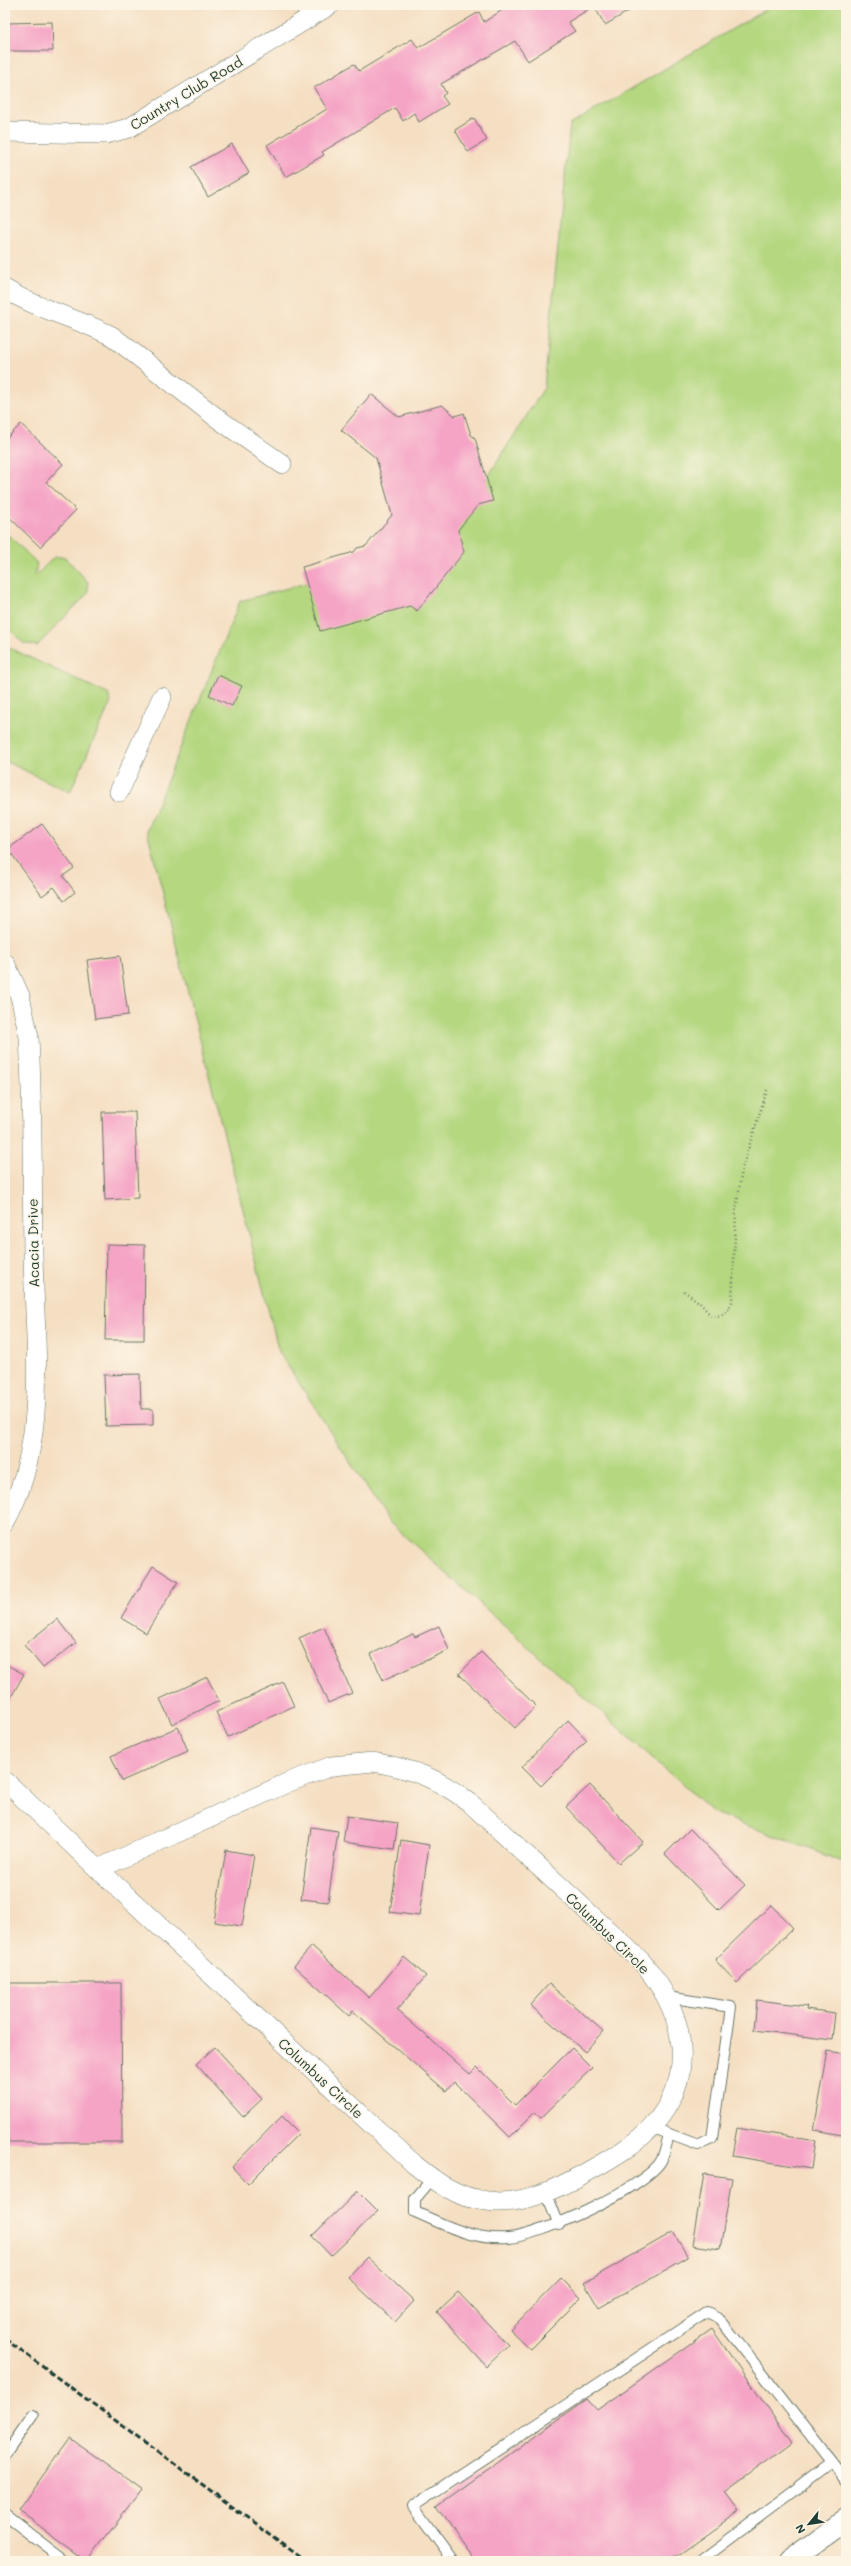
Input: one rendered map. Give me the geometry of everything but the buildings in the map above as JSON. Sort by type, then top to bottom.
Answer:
[{"type":"main road","points":[[790,2561],[846,2520]]},
{"type":"street","name":"Country Club Road","points":[[5,132],[106,134],[129,128],[330,5]]},
{"type":"street","points":[[5,289],[46,310],[96,327],[112,336],[217,418],[282,464]]},
{"type":"street","points":[[119,792],[162,697]]},
{"type":"street","name":"Acacia Drive","points":[[5,963],[20,996],[29,1037],[36,1392],[30,1456],[23,1484],[5,1522]]},
{"type":"street","name":"Columbus Circle","points":[[5,1781],[98,1869],[432,2179],[462,2196],[486,2201],[511,2202],[546,2192],[566,2184],[617,2155],[651,2127],[669,2104],[680,2073],[678,2024],[667,1997],[640,1961],[469,1802],[450,1788],[425,1774],[401,1767],[373,1762],[332,1766],[289,1782],[98,1869]]},
{"type":"lane","points":[[651,2127],[698,2145],[712,2138],[731,2007],[667,1997]]},
{"type":"lane","points":[[432,2179],[415,2199],[415,2212],[466,2235],[508,2238],[559,2225],[636,2183],[661,2161],[669,2134]]},
{"type":"lane","points":[[546,2192],[559,2225]]},
{"type":"lane","points":[[453,2561],[413,2506],[707,2312],[719,2318],[846,2482]]},
{"type":"lane","points":[[5,2455],[34,2415]]},
{"type":"lane","points":[[699,2561],[831,2462]]},
{"type":"lane","points":[[5,2515],[65,2561]]},
{"type":"path","points":[[684,1291],[700,1303],[711,1316],[718,1317],[728,1312],[732,1302],[736,1211],[742,1169],[766,1090]]},
{"type":"green space","points":[[773,5],[846,5],[846,1863],[714,1813],[389,1522],[279,1352],[147,830],[240,601],[444,546],[544,388],[570,125]]},
{"type":"green space","points":[[5,532],[37,563],[35,576],[54,557],[65,557],[88,582],[88,593],[37,646],[23,643],[5,625]]},
{"type":"green space","points":[[5,646],[108,694],[111,702],[70,792],[5,761]]},
{"type":"railway","points":[[5,2339],[306,2561]]}]
